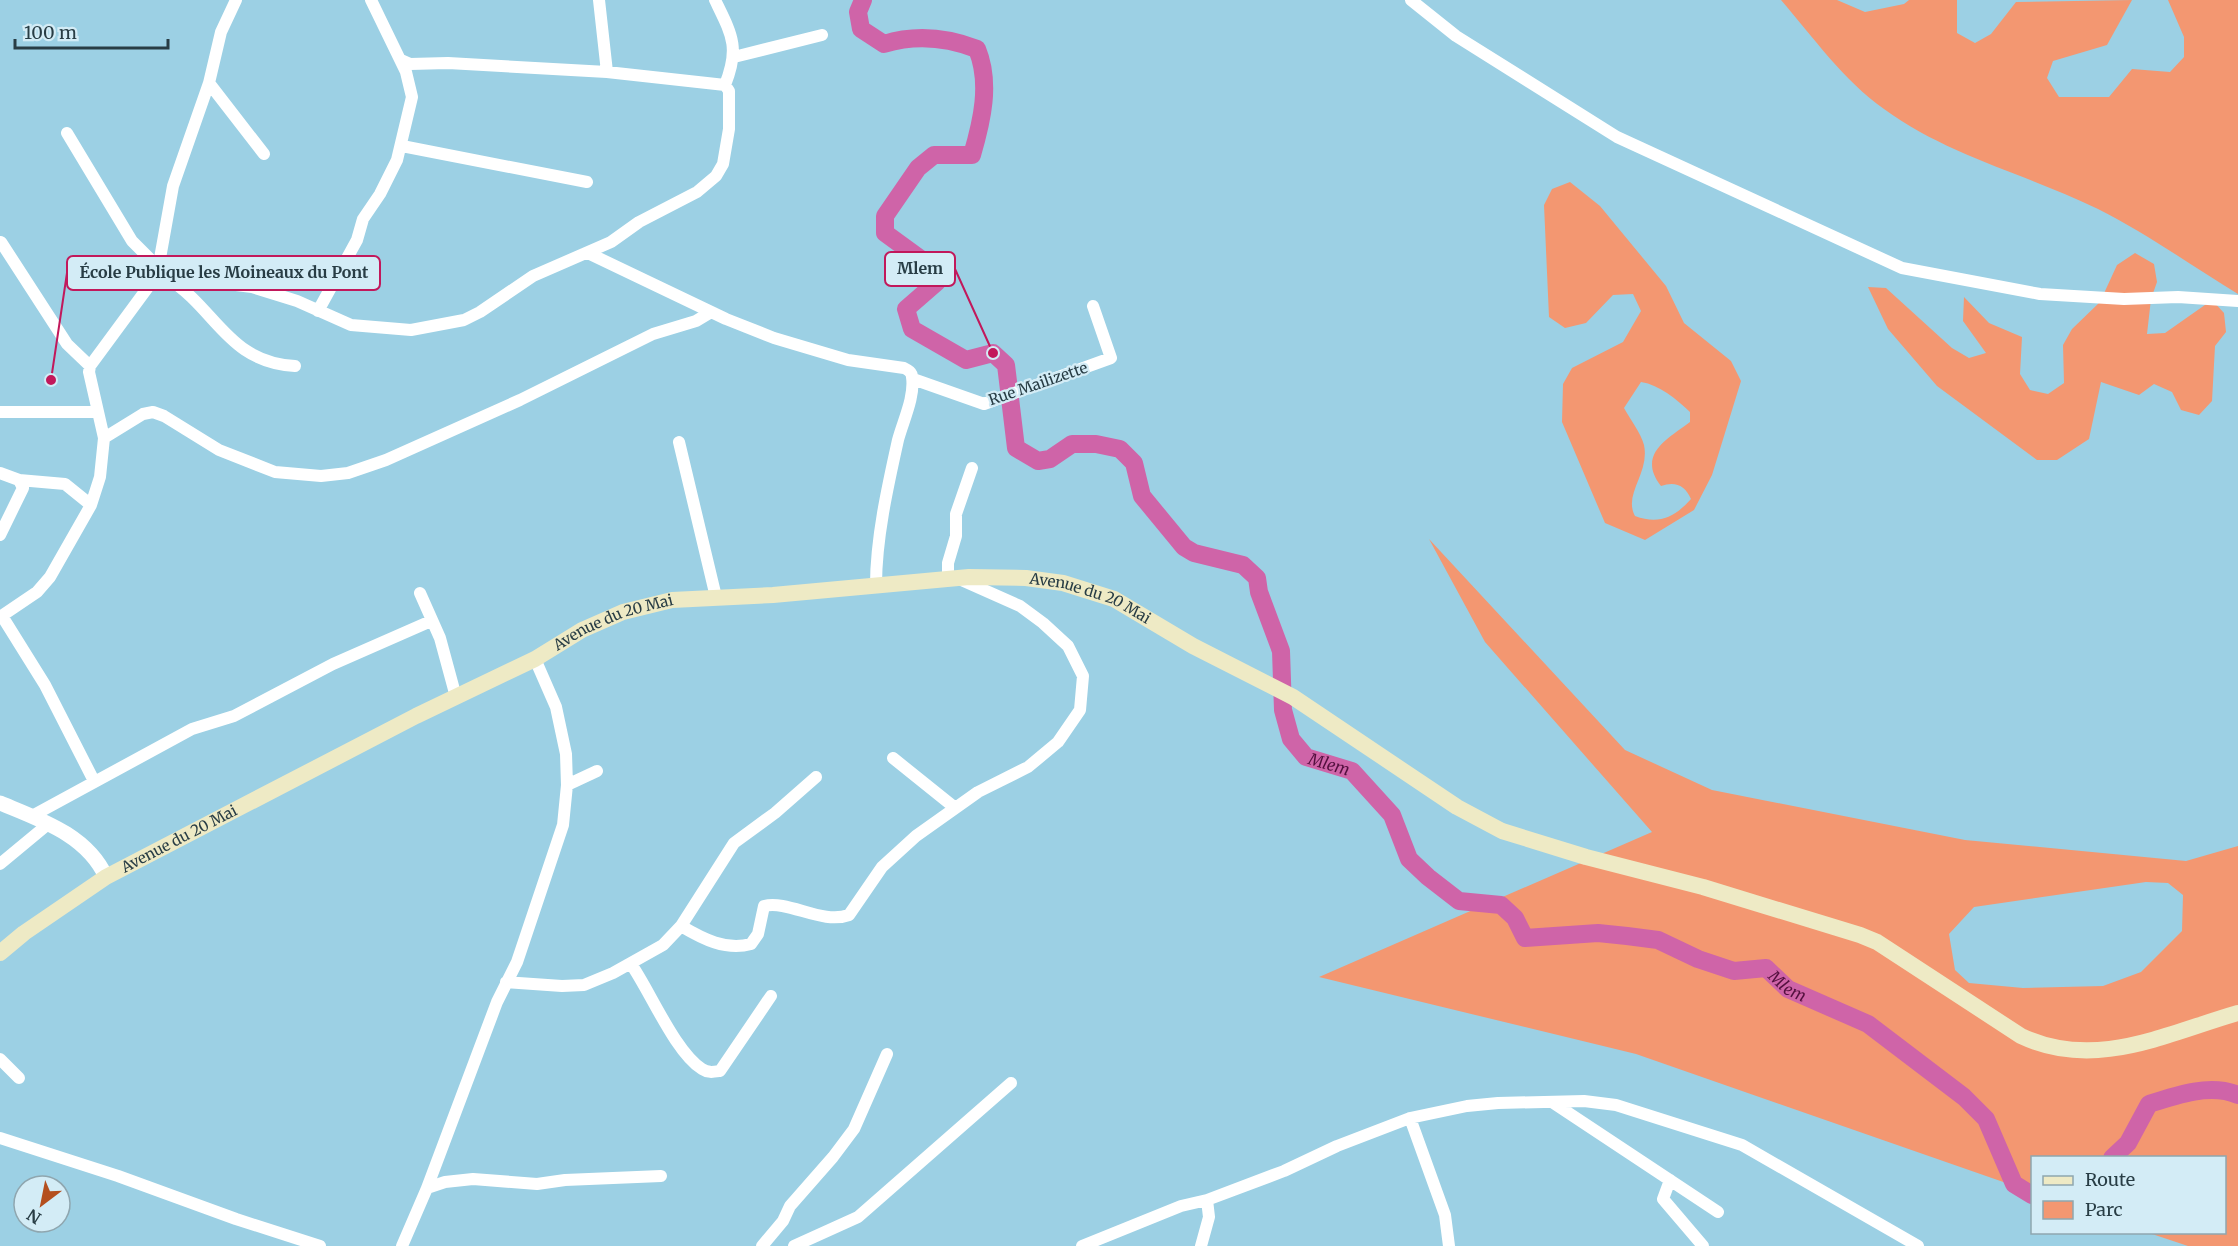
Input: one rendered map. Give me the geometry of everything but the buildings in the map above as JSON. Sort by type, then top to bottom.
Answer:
[{"type":"main road","name":"Avenue du 20 Mai","points":[[0,953],[24,933],[106,877],[456,697],[535,659],[582,630],[623,612],[672,600],[952,578],[1026,578],[1063,583],[1099,592],[1286,694],[1457,807],[1502,831],[1586,857],[1702,887],[1860,935],[1877,942],[2021,1035],[2043,1046],[2083,1052],[2115,1049],[2238,1013]]},
{"type":"street","points":[[90,366],[160,273],[173,186],[209,83],[221,32],[236,0]]},
{"type":"street","points":[[318,311],[357,240],[363,219],[389,179],[402,146],[412,97],[411,85],[371,0]]},
{"type":"street","points":[[599,0],[607,72]]},
{"type":"street","points":[[715,0],[733,38],[734,57],[725,85]]},
{"type":"street","points":[[1411,0],[1456,36],[1617,137],[1902,268],[2040,294],[2124,299],[2222,298],[2238,301]]},
{"type":"street","points":[[734,57],[822,35]]},
{"type":"street","points":[[400,60],[410,64],[448,63],[607,72],[725,85]]},
{"type":"street","points":[[209,83],[264,154]]},
{"type":"street","points":[[160,273],[252,287],[351,325],[411,330],[436,327],[480,312],[534,276],[588,253],[639,222],[697,192],[716,176],[723,164],[729,129],[729,91],[725,85]]},
{"type":"street","points":[[67,134],[132,241],[160,273],[188,295],[238,347],[260,360],[295,366]]},
{"type":"street","points":[[402,146],[586,182]]},
{"type":"street","points":[[1,242],[67,344],[90,366],[104,438],[100,477],[91,505],[50,577],[37,592],[1,616],[45,685],[94,781]]},
{"type":"street","points":[[588,253],[711,312],[803,347],[848,360],[904,368],[911,372],[913,378],[879,532],[876,585]]},
{"type":"street","name":"Rue Mailizette","points":[[913,378],[984,404],[1111,358],[1093,306]]},
{"type":"street","points":[[104,438],[142,414],[153,412],[164,416],[219,450],[267,470],[286,474],[321,476],[348,473],[386,460],[520,400],[653,334],[696,321],[711,312]]},
{"type":"street","points":[[0,412],[98,412]]},
{"type":"street","points":[[679,442],[716,597]]},
{"type":"street","points":[[681,926],[723,945],[740,947],[751,944],[758,934],[764,906],[831,917],[849,915],[882,867],[954,807],[1028,768],[1058,742],[1080,710],[1083,676],[1068,646],[1043,622],[1020,606],[952,578],[948,562],[956,536],[956,514],[972,468]]},
{"type":"street","points":[[0,473],[19,480],[65,484],[91,505]]},
{"type":"street","points":[[0,535],[20,498],[23,488],[19,480]]},
{"type":"street","points":[[420,593],[430,621],[440,638],[456,697]]},
{"type":"street","points":[[32,816],[192,729],[234,716],[333,664],[430,621]]},
{"type":"street","points":[[402,1246],[428,1188],[506,982],[517,962],[563,825],[567,785],[566,754],[555,707],[535,659]]},
{"type":"street","points":[[893,758],[954,807]]},
{"type":"street","points":[[567,785],[597,771]]},
{"type":"street","points":[[506,982],[562,986],[584,985],[631,964],[663,945],[681,926],[734,843],[775,813],[816,777]]},
{"type":"street","points":[[0,803],[64,832],[84,845],[98,860],[106,877]]},
{"type":"street","points":[[0,864],[47,825]]},
{"type":"street","points":[[631,964],[680,1045],[701,1069],[711,1073],[720,1071],[771,996]]},
{"type":"street","points":[[762,1246],[772,1237],[801,1192],[833,1157],[854,1129],[887,1054]]},
{"type":"street","points":[[0,1059],[19,1078]]},
{"type":"street","points":[[794,1246],[858,1218],[1011,1083]]},
{"type":"street","points":[[1082,1246],[1180,1206],[1207,1200],[1284,1171],[1337,1146],[1410,1118],[1467,1106],[1584,1101],[1616,1106],[1742,1145],[1918,1246]]},
{"type":"street","points":[[1552,1102],[1718,1212]]},
{"type":"street","points":[[1410,1118],[1444,1215],[1449,1246]]},
{"type":"street","points":[[0,1138],[320,1246]]},
{"type":"street","points":[[428,1188],[445,1182],[473,1179],[537,1184],[565,1179],[661,1176]]},
{"type":"street","points":[[1670,1180],[1663,1199],[1703,1246]]},
{"type":"street","points":[[1201,1246],[1209,1217],[1207,1200]]},
{"type":"green space","points":[[1781,0],[1837,0],[1865,12],[1904,4],[1909,0],[1957,0],[1957,33],[1975,43],[1991,34],[2016,2],[2132,0],[2107,45],[2053,61],[2047,78],[2059,97],[2109,97],[2132,69],[2170,72],[2184,57],[2184,37],[2168,0],[2238,0],[2238,294],[2116,218],[1934,140],[1884,109],[1869,98],[1830,58]]},
{"type":"green space","points":[[1570,182],[1600,206],[1666,286],[1684,323],[1731,361],[1741,381],[1712,475],[1694,510],[1645,540],[1605,523],[1562,422],[1563,384],[1572,368],[1623,342],[1641,311],[1633,294],[1613,295],[1586,323],[1565,328],[1549,317],[1544,205],[1552,189]],"holes":[[[1641,382],[1667,393],[1690,412],[1690,422],[1658,448],[1652,465],[1654,475],[1661,486],[1679,485],[1686,490],[1691,499],[1673,515],[1652,520],[1635,516],[1632,508],[1634,491],[1645,455],[1640,436],[1624,408]]]},
{"type":"green space","points":[[2135,253],[2154,264],[2157,282],[2151,299],[2147,334],[2165,333],[2212,300],[2224,313],[2226,332],[2215,346],[2212,401],[2199,415],[2181,410],[2172,392],[2154,384],[2139,395],[2101,382],[2089,439],[2057,460],[2037,460],[1937,386],[1888,329],[1868,287],[1886,288],[1952,348],[1969,358],[1986,353],[1963,321],[1964,297],[1989,323],[2022,337],[2020,374],[2030,390],[2048,394],[2064,383],[2063,345],[2072,329],[2100,302],[2117,265]]},
{"type":"green space","points":[[1429,539],[1625,750],[1712,790],[1965,840],[2186,861],[2238,846],[2238,1246],[2188,1246],[2152,1234],[2226,1234],[2226,1156],[2031,1156],[2031,1192],[1636,1054],[1319,977],[1652,832],[1485,642]],"holes":[[[2146,882],[2168,883],[2183,895],[2182,931],[2141,972],[2103,986],[2023,988],[1969,983],[1955,970],[1949,934],[1974,907]]]},
{"type":"waterway","name":"Mlem","points":[[863,0],[858,12],[861,29],[884,44],[908,39],[931,38],[965,45],[977,49],[984,75],[984,102],[972,155],[934,155],[918,168],[885,216],[885,233],[933,268],[937,282],[906,309],[912,329],[966,360],[993,353],[1006,365],[1016,448],[1038,461],[1050,459],[1072,444],[1096,444],[1120,449],[1134,463],[1142,496],[1184,547],[1194,553],[1243,565],[1257,578],[1259,592],[1281,651],[1283,710],[1291,739],[1306,757],[1352,771],[1392,815],[1409,859],[1459,901],[1501,905],[1515,918],[1525,938],[1598,933],[1658,940],[1698,959],[1734,971],[1766,968],[1788,989],[1868,1024],[1964,1097],[1986,1119],[2014,1184],[2031,1194]]},
{"type":"waterway","name":"Mlem","points":[[2114,1156],[2128,1143],[2149,1104],[2205,1090],[2238,1095]]},
{"type":"place","name":"Mlem","points":[[993,353]]},
{"type":"place","name":"École Publique les Moineaux du Pont","points":[[51,380]]}]
